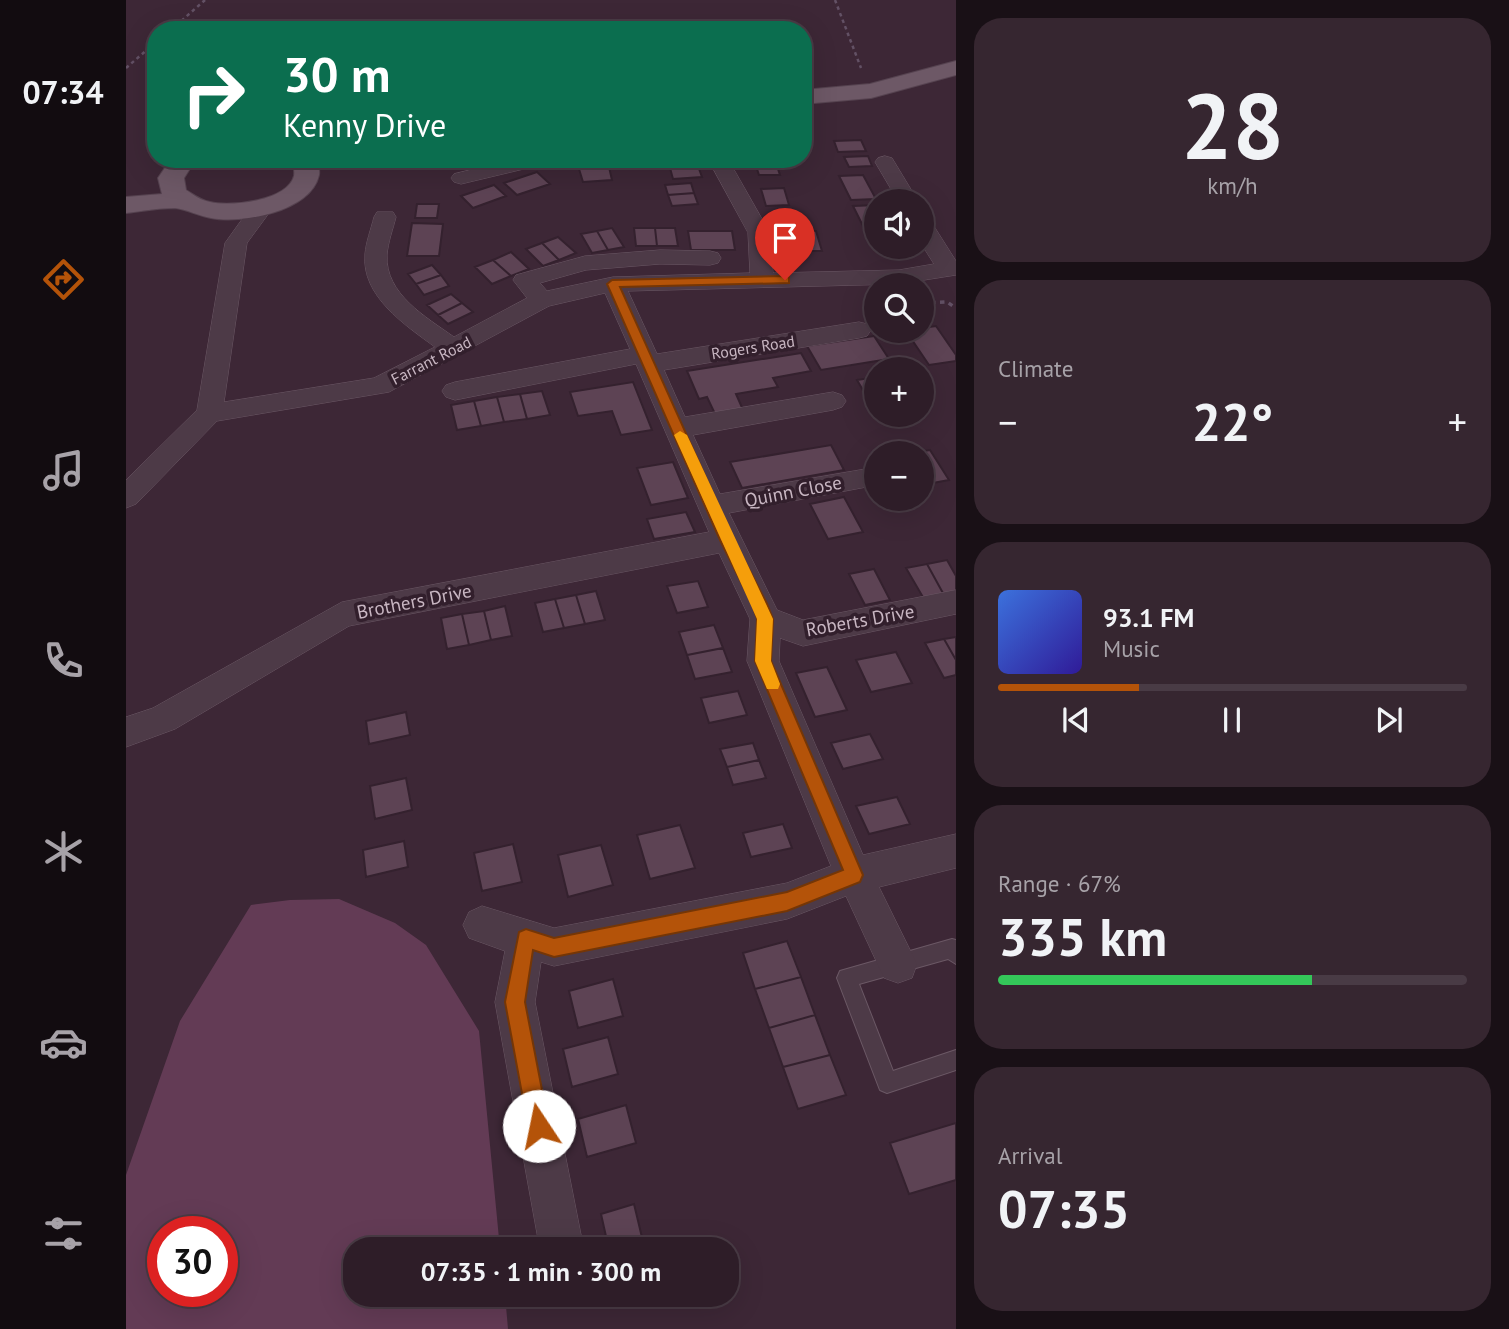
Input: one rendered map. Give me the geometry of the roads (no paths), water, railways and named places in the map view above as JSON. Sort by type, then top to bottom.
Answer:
[{"type":"main road","points":[[812,96],[871,91],[956,68]]},
{"type":"main road","points":[[126,203],[178,179],[189,206],[230,214],[261,209],[276,204],[298,189],[308,168]]},
{"type":"street","points":[[885,162],[901,189]]},
{"type":"street","points":[[461,178],[504,168]]},
{"type":"street","points":[[723,168],[759,233],[762,281]]},
{"type":"street","points":[[126,497],[209,413],[236,243],[261,209]]},
{"type":"street","points":[[215,213],[236,243]]},
{"type":"street","points":[[385,217],[376,257],[380,281],[401,308],[454,349]]},
{"type":"street","points":[[934,243],[952,269]]},
{"type":"street","points":[[660,257],[667,281]]},
{"type":"street","points":[[542,300],[524,280],[585,263],[660,257],[710,258]]},
{"type":"street","name":"Farrant Road","points":[[209,413],[380,386],[542,300],[612,284],[899,277],[952,269]]},
{"type":"street","points":[[612,284],[765,619],[763,661],[854,875],[898,964]]},
{"type":"street","name":"Rogers Road","points":[[455,391],[646,359],[859,330]]},
{"type":"street","points":[[677,428],[833,401]]},
{"type":"street","name":"Quinn Close","points":[[712,506],[864,478]]},
{"type":"street","name":"Brothers Drive","points":[[126,732],[163,719],[342,615],[727,540]]},
{"type":"street","name":"Roberts Drive","points":[[765,619],[803,633],[956,602]]},
{"type":"street","points":[[482,925],[554,947],[787,901],[854,875],[956,851]]},
{"type":"street","points":[[526,939],[515,1002],[560,1237]]},
{"type":"lane","points":[[956,955],[952,947],[847,978],[887,1083],[956,1060]]}]
